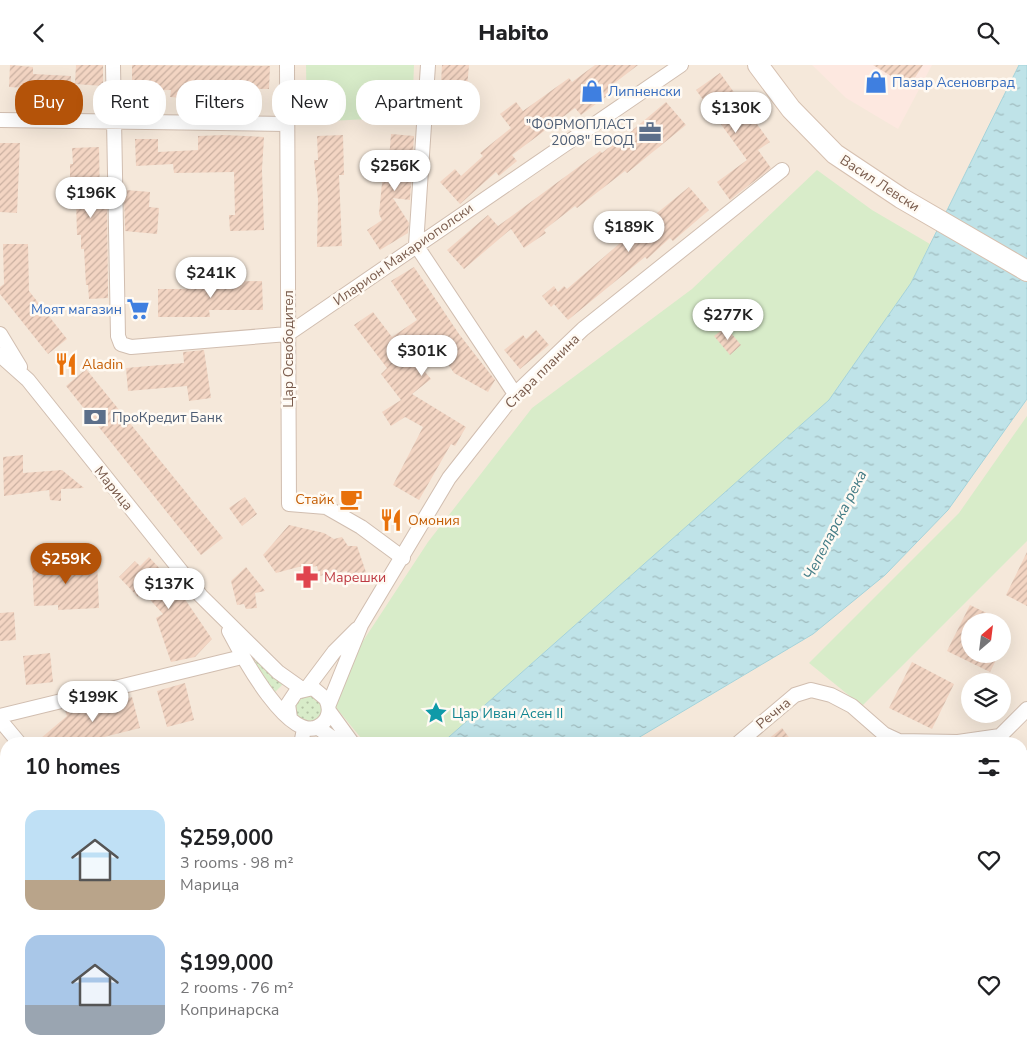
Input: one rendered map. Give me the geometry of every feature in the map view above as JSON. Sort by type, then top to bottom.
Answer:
[{"type":"main road","name":"Васил Левски","points":[[758,65],[791,109],[835,154],[901,198],[1027,271]]},
{"type":"street","points":[[113,65],[113,80]]},
{"type":"street","name":"Цар Освободител","points":[[287,65],[287,80]]},
{"type":"street","points":[[428,65],[416,245],[515,394]]},
{"type":"street","name":"Иларион Макариополски","points":[[288,334],[681,65]]},
{"type":"street","points":[[0,120],[93,120]]},
{"type":"street","points":[[166,121],[272,124]]},
{"type":"street","points":[[113,125],[118,336],[121,344],[131,347],[288,334]]},
{"type":"street","name":"Цар Освободител","points":[[286,125],[290,504],[326,507],[361,527],[403,558]]},
{"type":"street","name":"Стара планина","points":[[361,625],[403,558],[449,478],[515,394],[583,329],[782,170]]},
{"type":"street","points":[[0,334],[28,380]]},
{"type":"street","points":[[0,355],[28,380]]},
{"type":"street","name":"Марица","points":[[28,380],[201,596],[225,622]]},
{"type":"street","points":[[225,622],[242,657],[263,689],[293,723],[310,728],[327,737]]},
{"type":"street","points":[[225,622],[278,673],[304,688],[318,690],[348,737]]},
{"type":"street","points":[[290,718],[288,704],[296,692],[304,688],[334,652],[361,625]]},
{"type":"street","points":[[305,737],[310,728],[323,723],[361,625]]},
{"type":"street","points":[[0,716],[242,657]]},
{"type":"street","name":"Речна","points":[[745,737],[795,695],[811,690],[831,695],[852,706],[884,734],[890,737]]},
{"type":"street","name":"Речна","points":[[1006,737],[1027,709]]},
{"type":"street","points":[[0,720],[14,737]]},
{"type":"shaded area","points":[[0,65],[1027,65],[1027,737],[0,737]]},
{"type":"shaded area","name":"Пазар Асеновград","points":[[812,65],[932,65],[898,129],[846,98]]},
{"type":"green space","points":[[306,65],[414,65],[413,80],[356,80],[356,120],[346,120],[346,80],[306,80]]},
{"type":"green space","points":[[817,170],[872,210],[930,244],[911,283],[829,400],[449,737],[360,737],[333,704],[346,667],[428,542],[532,408],[692,289]]},
{"type":"green space","points":[[1027,416],[1027,541],[862,706],[809,663],[959,513]]},
{"type":"green space","points":[[248,654],[283,684],[273,694]]},
{"type":"green space","points":[[308,695],[318,699],[322,709],[318,719],[308,723],[298,719],[294,709],[298,699]]},
{"type":"water","name":"Чепеларска река","points":[[1019,65],[1027,65],[1027,399],[948,510],[885,575],[813,634],[640,737],[449,737],[829,400],[911,283]]},
{"type":"building","points":[[10,65],[33,67],[33,74],[71,76],[71,80],[15,80],[15,87],[9,87]]},
{"type":"building","points":[[76,65],[103,65],[103,80],[93,80],[93,85],[83,85],[83,80],[75,80]]},
{"type":"building","points":[[132,65],[270,66],[269,89],[262,89],[262,80],[176,80],[176,97],[170,97],[171,90],[166,90],[166,80],[132,80]]},
{"type":"building","points":[[442,65],[469,65],[468,80],[441,80]]},
{"type":"building","points":[[595,65],[638,65],[612,85],[615,90],[581,115],[575,108],[512,155],[517,161],[499,176],[496,172],[460,204],[440,182],[455,169],[461,176],[483,156],[480,153],[511,128],[500,114],[516,102],[523,111],[569,78],[572,82]]},
{"type":"building","points":[[873,65],[923,65],[909,87]]},
{"type":"building","points":[[720,73],[770,142],[758,150],[771,168],[730,200],[717,182],[747,160],[696,90]]},
{"type":"building","points":[[666,102],[686,125],[627,173],[625,171],[577,208],[575,206],[544,230],[546,233],[524,248],[511,229],[464,269],[447,250],[488,215],[498,226],[600,151],[602,153],[628,134]]},
{"type":"building","points":[[391,134],[414,136],[410,200],[393,198],[409,223],[408,233],[380,250],[367,230],[382,220],[379,214],[383,173],[388,173]]},
{"type":"building","points":[[343,135],[344,175],[339,175],[342,246],[317,247],[318,199],[314,160],[318,160],[317,136]]},
{"type":"building","points":[[198,136],[264,137],[262,170],[264,230],[230,231],[229,215],[235,215],[234,172],[174,173],[173,164],[136,166],[135,139],[158,139],[158,152],[198,150]]},
{"type":"building","points":[[0,143],[20,143],[17,213],[0,212]]},
{"type":"building","points":[[99,147],[100,198],[107,197],[108,298],[89,299],[88,285],[86,285],[84,249],[81,249],[81,235],[77,235],[76,199],[74,199],[74,184],[70,184],[70,164],[73,164],[72,148]]},
{"type":"building","points":[[689,187],[709,210],[673,241],[670,238],[647,259],[645,257],[568,320],[554,304],[551,307],[542,296],[554,286],[558,292],[564,286],[567,289],[627,237],[635,229],[633,227],[643,219],[646,222]]},
{"type":"building","points":[[127,190],[150,192],[149,207],[159,208],[157,234],[125,231],[124,197],[127,196]]},
{"type":"building","points":[[3,244],[28,244],[29,291],[67,339],[48,354],[0,294],[0,287],[4,284]]},
{"type":"building","points":[[414,267],[459,334],[495,380],[488,392],[454,373],[432,340],[410,354],[431,379],[412,394],[466,427],[455,446],[451,444],[419,500],[393,485],[423,427],[405,417],[391,426],[382,412],[401,400],[381,374],[387,368],[354,325],[373,312],[392,337],[417,320],[391,281]]},
{"type":"building","points":[[262,281],[263,310],[209,310],[210,317],[158,317],[158,289],[211,289],[210,282]]},
{"type":"building","points":[[726,327],[741,345],[730,355],[714,336]]},
{"type":"building","points":[[536,330],[549,345],[520,369],[504,350],[523,335],[526,339]]},
{"type":"building","points":[[204,350],[211,398],[189,401],[187,386],[128,391],[126,368],[184,363],[183,352]]},
{"type":"building","points":[[86,369],[223,538],[201,555],[66,386]]},
{"type":"building","points":[[23,455],[23,473],[62,470],[84,488],[61,489],[61,501],[50,500],[49,490],[4,496],[3,457]]},
{"type":"building","points":[[245,497],[257,514],[242,526],[229,508]]},
{"type":"building","points":[[289,525],[324,533],[334,539],[342,537],[348,546],[357,546],[367,575],[348,576],[347,571],[319,576],[317,566],[307,568],[306,565],[276,573],[263,555]]},
{"type":"building","points":[[1027,552],[1027,606],[1006,595]]},
{"type":"building","points":[[149,557],[176,586],[212,639],[195,657],[171,662],[156,618],[163,614],[143,592],[138,597],[119,577],[135,561],[140,566]]},
{"type":"building","points":[[97,561],[99,608],[58,610],[58,605],[34,606],[32,564]]},
{"type":"building","points":[[246,567],[265,591],[255,593],[257,608],[246,609],[244,604],[237,605],[231,581]]},
{"type":"building","points":[[970,605],[986,613],[966,613]]},
{"type":"building","points":[[14,612],[16,640],[0,641],[0,613]]},
{"type":"building","points":[[961,623],[961,658],[947,651]]},
{"type":"building","points":[[50,653],[53,682],[26,685],[23,656]]},
{"type":"building","points":[[912,662],[954,684],[932,729],[889,708]]},
{"type":"building","points":[[972,663],[994,663],[990,672]]},
{"type":"building","points":[[185,683],[194,720],[167,727],[157,691]]},
{"type":"building","points":[[132,697],[140,728],[104,737],[42,737],[67,716],[65,710],[89,704],[90,708]]},
{"type":"building","points":[[782,728],[789,737],[771,737]]},
{"type":"place","name":"Пазар Асеновград","points":[[876,82]]},
{"type":"place","name":"Липненски","points":[[592,91]]},
{"type":"place","name":"\"ФОРМОПЛАСТ 2008\" ЕООД","points":[[650,132]]},
{"type":"place","name":"Моят магазин","points":[[138,309]]},
{"type":"place","name":"Aladin","points":[[66,364]]},
{"type":"place","name":"ПроКредит Банк","points":[[95,417]]},
{"type":"place","name":"Стайк","points":[[351,499]]},
{"type":"place","name":"Омония","points":[[391,520]]},
{"type":"place","name":"Марешки","points":[[307,577]]},
{"type":"place","name":"Цар Иван Асен II","points":[[436,713]]}]
